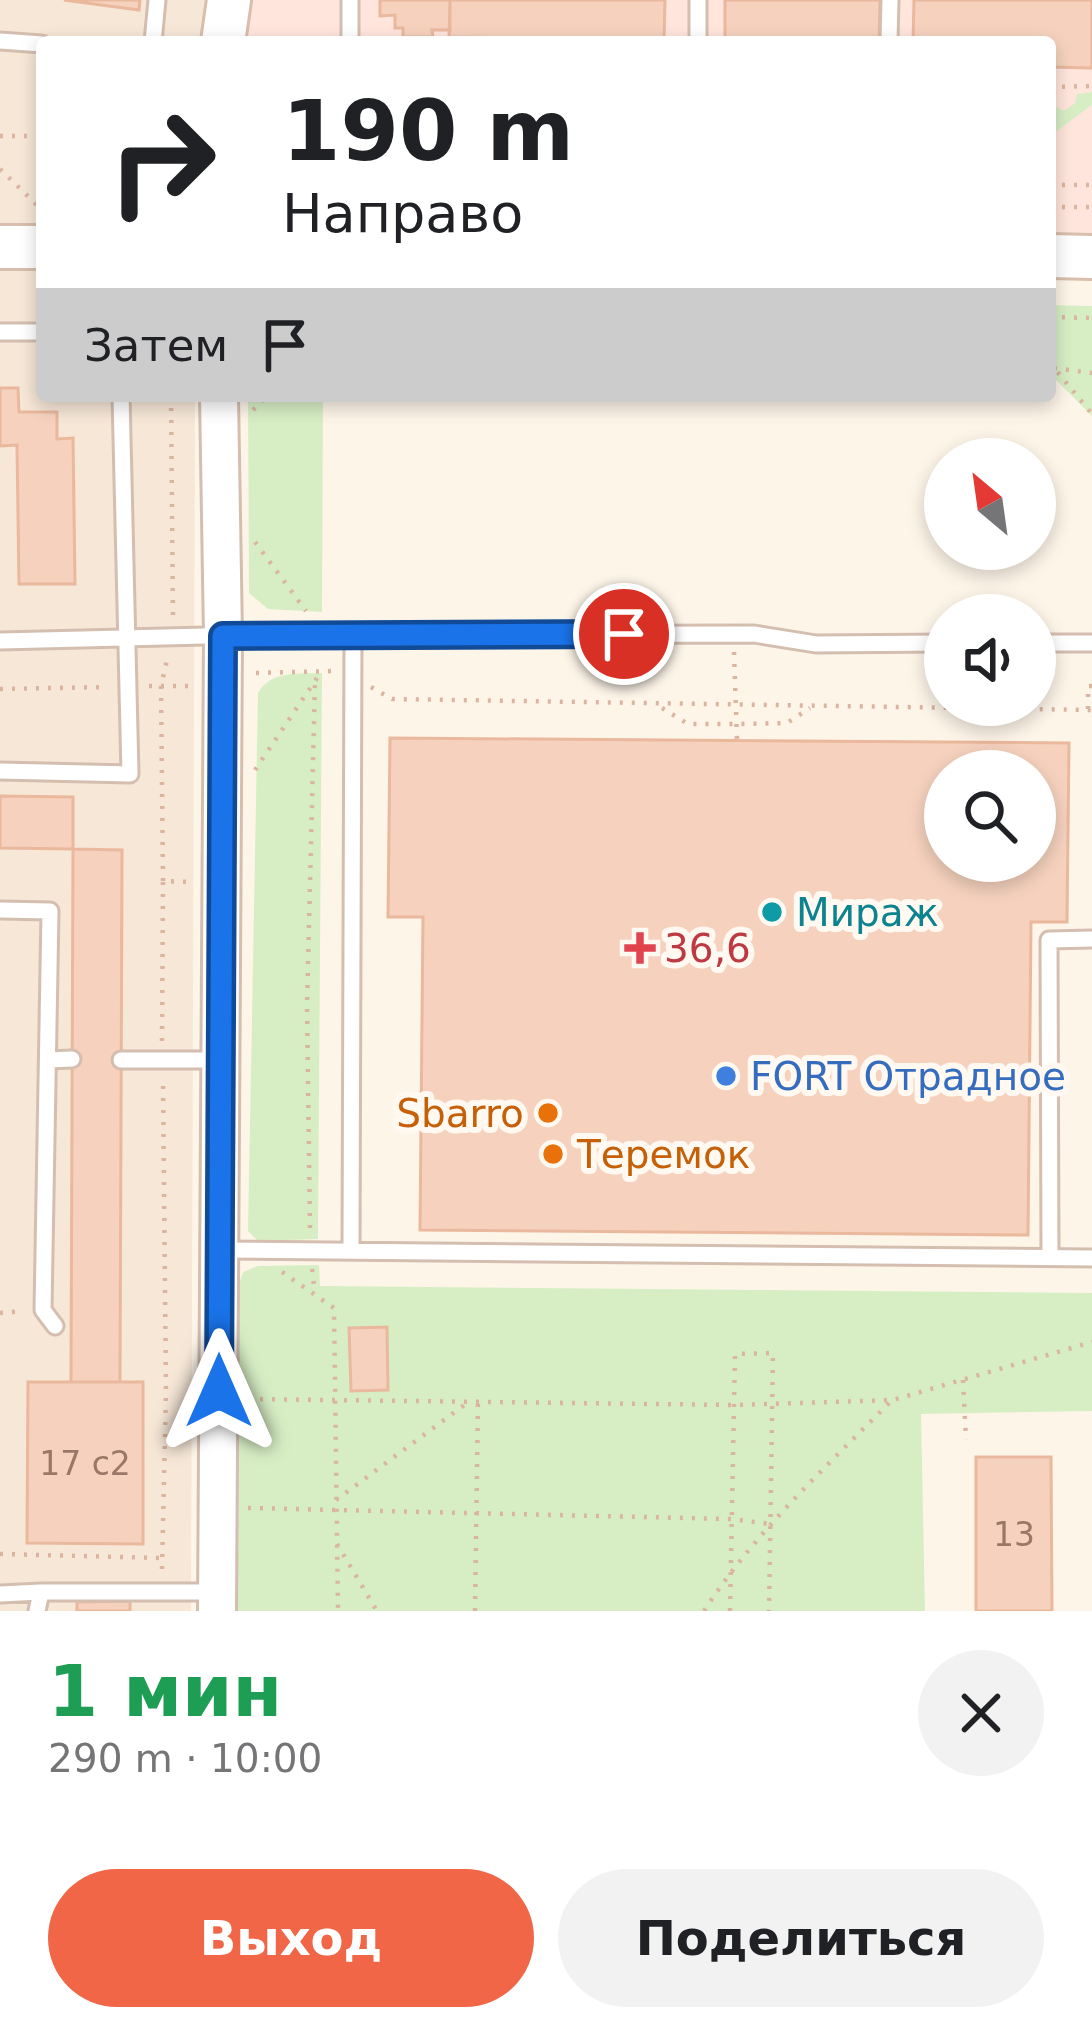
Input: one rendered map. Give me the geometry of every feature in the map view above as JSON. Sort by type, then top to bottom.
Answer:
[{"type":"main road","points":[[225,36],[229,0]]},
{"type":"main road","points":[[0,247],[36,230]]},
{"type":"main road","points":[[1056,256],[1092,257]]},
{"type":"main road","points":[[1056,282],[1092,283]]},
{"type":"street","points":[[218,1602],[231,1250],[219,1060],[223,636],[232,407]]},
{"type":"lane","points":[[154,36],[157,0]]},
{"type":"lane","points":[[350,0],[350,36]]},
{"type":"lane","points":[[698,0],[698,36]]},
{"type":"lane","points":[[889,36],[890,0]]},
{"type":"lane","points":[[0,41],[36,44]]},
{"type":"lane","points":[[0,332],[36,332]]},
{"type":"lane","points":[[0,771],[130,773],[121,402]]},
{"type":"lane","points":[[0,641],[733,634],[816,644],[924,643]]},
{"type":"lane","points":[[351,1250],[352,635]]},
{"type":"lane","points":[[1056,643],[1092,643]]},
{"type":"lane","points":[[0,910],[50,911],[43,1310],[55,1326]]},
{"type":"lane","points":[[1050,1258],[1049,940],[1092,939]]},
{"type":"lane","points":[[49,1060],[72,1059]]},
{"type":"lane","points":[[121,1060],[219,1060]]},
{"type":"lane","points":[[231,1250],[1092,1258]]},
{"type":"lane","points":[[37,1611],[40,1592]]},
{"type":"lane","points":[[0,1594],[162,1594],[218,1602]]},
{"type":"path","points":[[1056,87],[1092,86]]},
{"type":"path","points":[[0,136],[36,136]]},
{"type":"path","points":[[0,169],[36,221]]},
{"type":"path","points":[[1056,185],[1092,184]]},
{"type":"path","points":[[1056,207],[1092,207]]},
{"type":"path","points":[[1056,317],[1092,318]]},
{"type":"path","points":[[1056,366],[1090,375]]},
{"type":"path","points":[[1056,370],[1092,414]]},
{"type":"path","points":[[248,532],[306,611]]},
{"type":"path","points":[[733,634],[737,740]]},
{"type":"path","points":[[246,674],[345,671],[392,699],[658,705],[1090,709],[1088,686],[1092,686]]},
{"type":"path","points":[[245,785],[321,672]]},
{"type":"path","points":[[315,682],[308,1006],[310,1250],[315,1293]]},
{"type":"path","points":[[0,688],[197,686]]},
{"type":"path","points":[[658,705],[688,724],[787,723],[811,706]]},
{"type":"path","points":[[162,1594],[164,881],[196,882]]},
{"type":"path","points":[[231,1250],[334,1307],[338,1611]]},
{"type":"path","points":[[246,1399],[734,1405],[893,1400],[1092,1342]]},
{"type":"path","points":[[730,1611],[735,1354],[773,1353],[769,1611]]},
{"type":"path","points":[[963,1380],[966,1440]]},
{"type":"path","points":[[336,1500],[475,1400]]},
{"type":"path","points":[[475,1400],[475,1611]]},
{"type":"path","points":[[704,1611],[730,1569],[770,1524],[893,1400]]},
{"type":"path","points":[[247,1508],[731,1519],[770,1524]]},
{"type":"path","points":[[336,1542],[377,1611]]},
{"type":"path","points":[[0,1554],[163,1558]]},
{"type":"shaded area","points":[[0,0],[208,0],[204,36],[36,36],[36,230],[0,229]]},
{"type":"shaded area","points":[[244,0],[1092,0],[1092,240],[1056,239],[1056,36],[241,36]]},
{"type":"shaded area","points":[[0,271],[36,271],[36,402],[195,402],[191,1611],[0,1611]]},
{"type":"green space","points":[[1092,92],[1092,105],[1056,132],[1056,107],[1064,111],[1075,103],[1077,94]]},
{"type":"green space","points":[[1056,305],[1092,306],[1092,416],[1056,380]]},
{"type":"green space","points":[[248,402],[323,402],[322,612],[268,609],[249,593]]},
{"type":"green space","points":[[322,673],[318,1239],[258,1241],[248,1231],[258,693],[278,677]]},
{"type":"green space","points":[[319,1265],[320,1286],[1092,1293],[1092,1411],[921,1414],[925,1611],[236,1611],[238,1288],[243,1272],[258,1266]]},
{"type":"building","points":[[64,0],[140,0],[139,10]]},
{"type":"building","points":[[380,0],[450,0],[450,30],[432,30],[433,36],[403,36],[403,28],[395,28],[395,15],[380,16]]},
{"type":"building","points":[[450,0],[665,0],[664,36],[449,36]]},
{"type":"building","points":[[725,0],[880,0],[879,36],[725,36]]},
{"type":"building","points":[[914,0],[1092,0],[1092,68],[1056,67],[1056,36],[913,36]]},
{"type":"building","points":[[0,388],[18,388],[19,412],[57,412],[57,439],[73,438],[75,584],[19,584],[17,445],[0,446]]},
{"type":"building","name":"FORT Отрадное","points":[[390,738],[1069,743],[1067,922],[1031,922],[1028,1235],[420,1230],[423,917],[388,917]]},
{"type":"building","points":[[0,796],[73,797],[73,849],[0,848]]},
{"type":"building","points":[[73,849],[122,850],[120,1382],[71,1382]]},
{"type":"building","points":[[387,1327],[388,1390],[351,1391],[349,1328]]},
{"type":"building","points":[[28,1382],[143,1382],[143,1544],[27,1543]]},
{"type":"building","points":[[976,1457],[1051,1457],[1052,1611],[976,1611]]},
{"type":"building","points":[[130,1601],[130,1611],[77,1611],[77,1602]]},
{"type":"place","name":"Мираж","points":[[772,912]]},
{"type":"place","name":"36,6","points":[[640,948]]},
{"type":"place","name":"FORT Отрадное","points":[[726,1076]]},
{"type":"place","name":"Sbarro","points":[[548,1113]]},
{"type":"place","name":"Теремок","points":[[553,1154]]},
{"type":"route","points":[[219,1391],[223,636],[624,634]]}]
